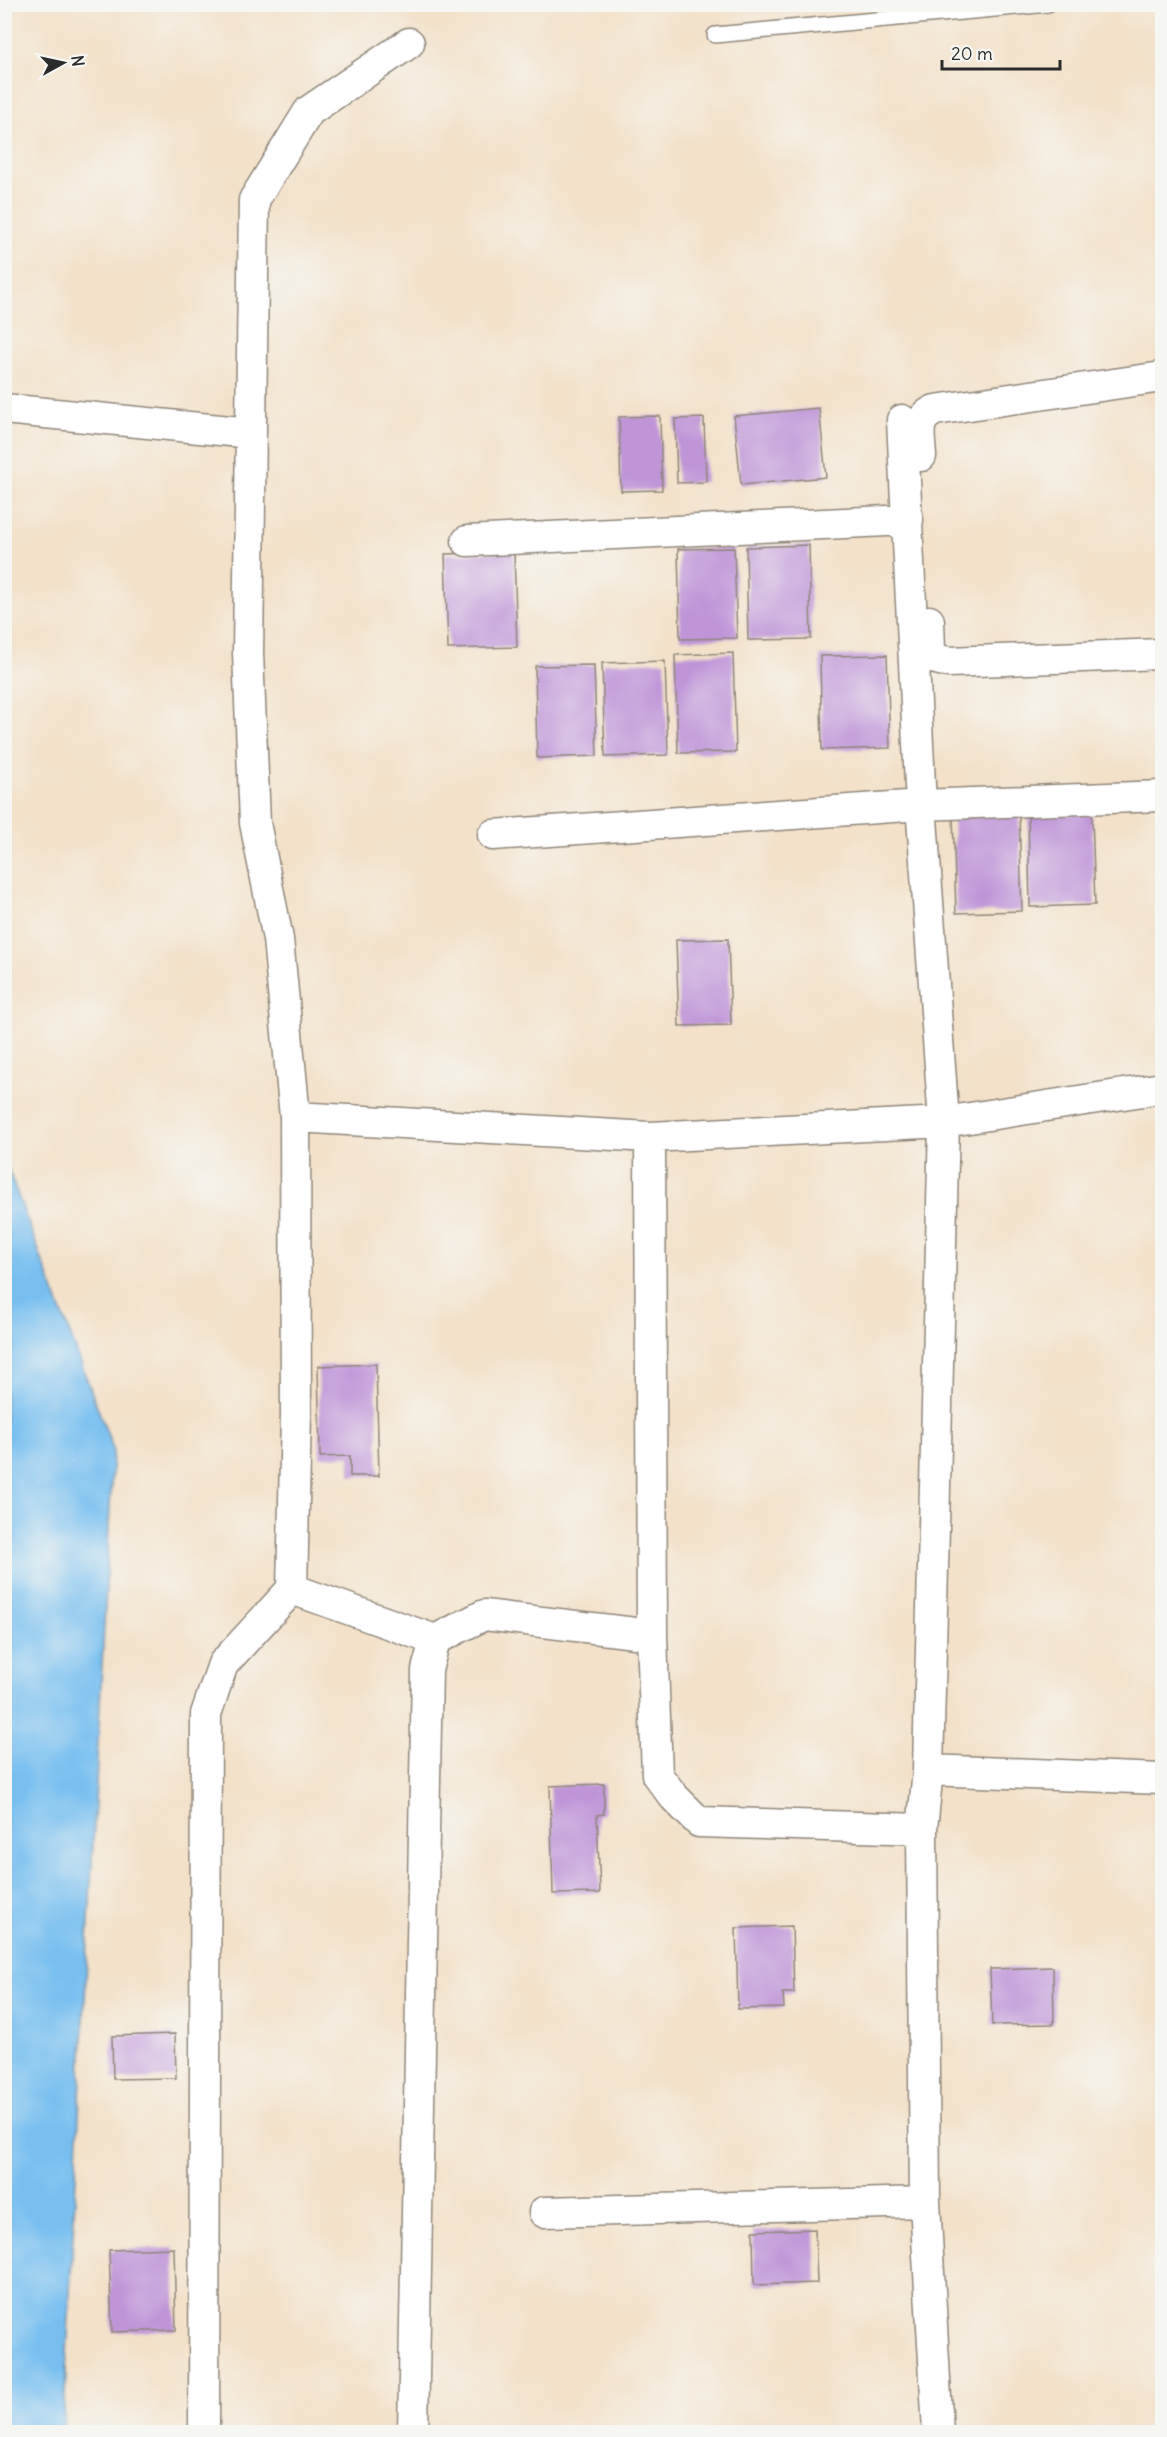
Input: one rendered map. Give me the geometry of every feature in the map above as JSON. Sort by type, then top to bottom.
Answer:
[{"type":"street","points":[[204,2433],[206,1714],[223,1664],[292,1588],[296,1414],[295,1117],[278,939],[255,823],[248,653],[254,200],[309,111],[409,43]]},
{"type":"street","points":[[1162,377],[935,410],[926,414],[919,425],[930,650],[936,659],[948,662],[1162,654]]},
{"type":"street","points":[[4,409],[251,433]]},
{"type":"street","points":[[903,420],[921,805],[944,1122],[928,1770],[922,1829],[925,2202],[938,2433]]},
{"type":"street","points":[[467,542],[908,520]]},
{"type":"street","points":[[493,835],[921,805],[1162,796]]},
{"type":"street","points":[[295,1117],[650,1137],[944,1122],[1162,1088]]},
{"type":"street","points":[[650,1137],[652,1635],[657,1775],[674,1797],[699,1822],[922,1829]]},
{"type":"street","points":[[292,1588],[435,1640],[484,1615],[652,1635]]},
{"type":"street","points":[[413,2433],[427,1670],[435,1640]]},
{"type":"street","points":[[928,1770],[1162,1779]]},
{"type":"street","points":[[544,2212],[925,2202]]},
{"type":"lane","points":[[715,35],[1048,4]]},
{"type":"water","points":[[5,1161],[113,1449],[63,2432],[4,2432]]},
{"type":"building","points":[[819,408],[826,477],[741,485],[734,416]]},
{"type":"building","points":[[660,416],[662,490],[621,491],[619,417]]},
{"type":"building","points":[[704,418],[706,482],[677,483],[675,419]]},
{"type":"building","points":[[809,545],[811,639],[748,640],[746,547]]},
{"type":"building","points":[[734,548],[737,638],[680,639],[678,549]]},
{"type":"building","points":[[514,552],[517,647],[448,649],[445,554]]},
{"type":"building","points":[[733,653],[736,752],[678,753],[675,655]]},
{"type":"building","points":[[887,655],[890,748],[822,750],[820,656]]},
{"type":"building","points":[[665,661],[668,755],[605,757],[602,663]]},
{"type":"building","points":[[594,665],[597,756],[537,758],[535,666]]},
{"type":"building","points":[[1019,813],[1022,911],[956,913],[953,815]]},
{"type":"building","points":[[1092,814],[1095,905],[1030,907],[1028,815]]},
{"type":"building","points":[[728,939],[731,1025],[679,1026],[676,940]]},
{"type":"building","points":[[376,1364],[379,1476],[350,1476],[350,1456],[320,1457],[318,1366]]},
{"type":"building","points":[[604,1784],[604,1814],[597,1815],[600,1893],[553,1894],[550,1786]]},
{"type":"building","points":[[792,1926],[794,1993],[783,1993],[784,2008],[738,2009],[736,1928]]},
{"type":"building","points":[[1053,1967],[1054,2024],[992,2025],[990,1969]]},
{"type":"building","points":[[175,2034],[176,2078],[113,2079],[112,2036]]},
{"type":"building","points":[[815,2229],[817,2283],[754,2285],[753,2231]]},
{"type":"building","points":[[174,2248],[176,2330],[112,2332],[109,2250]]}]
